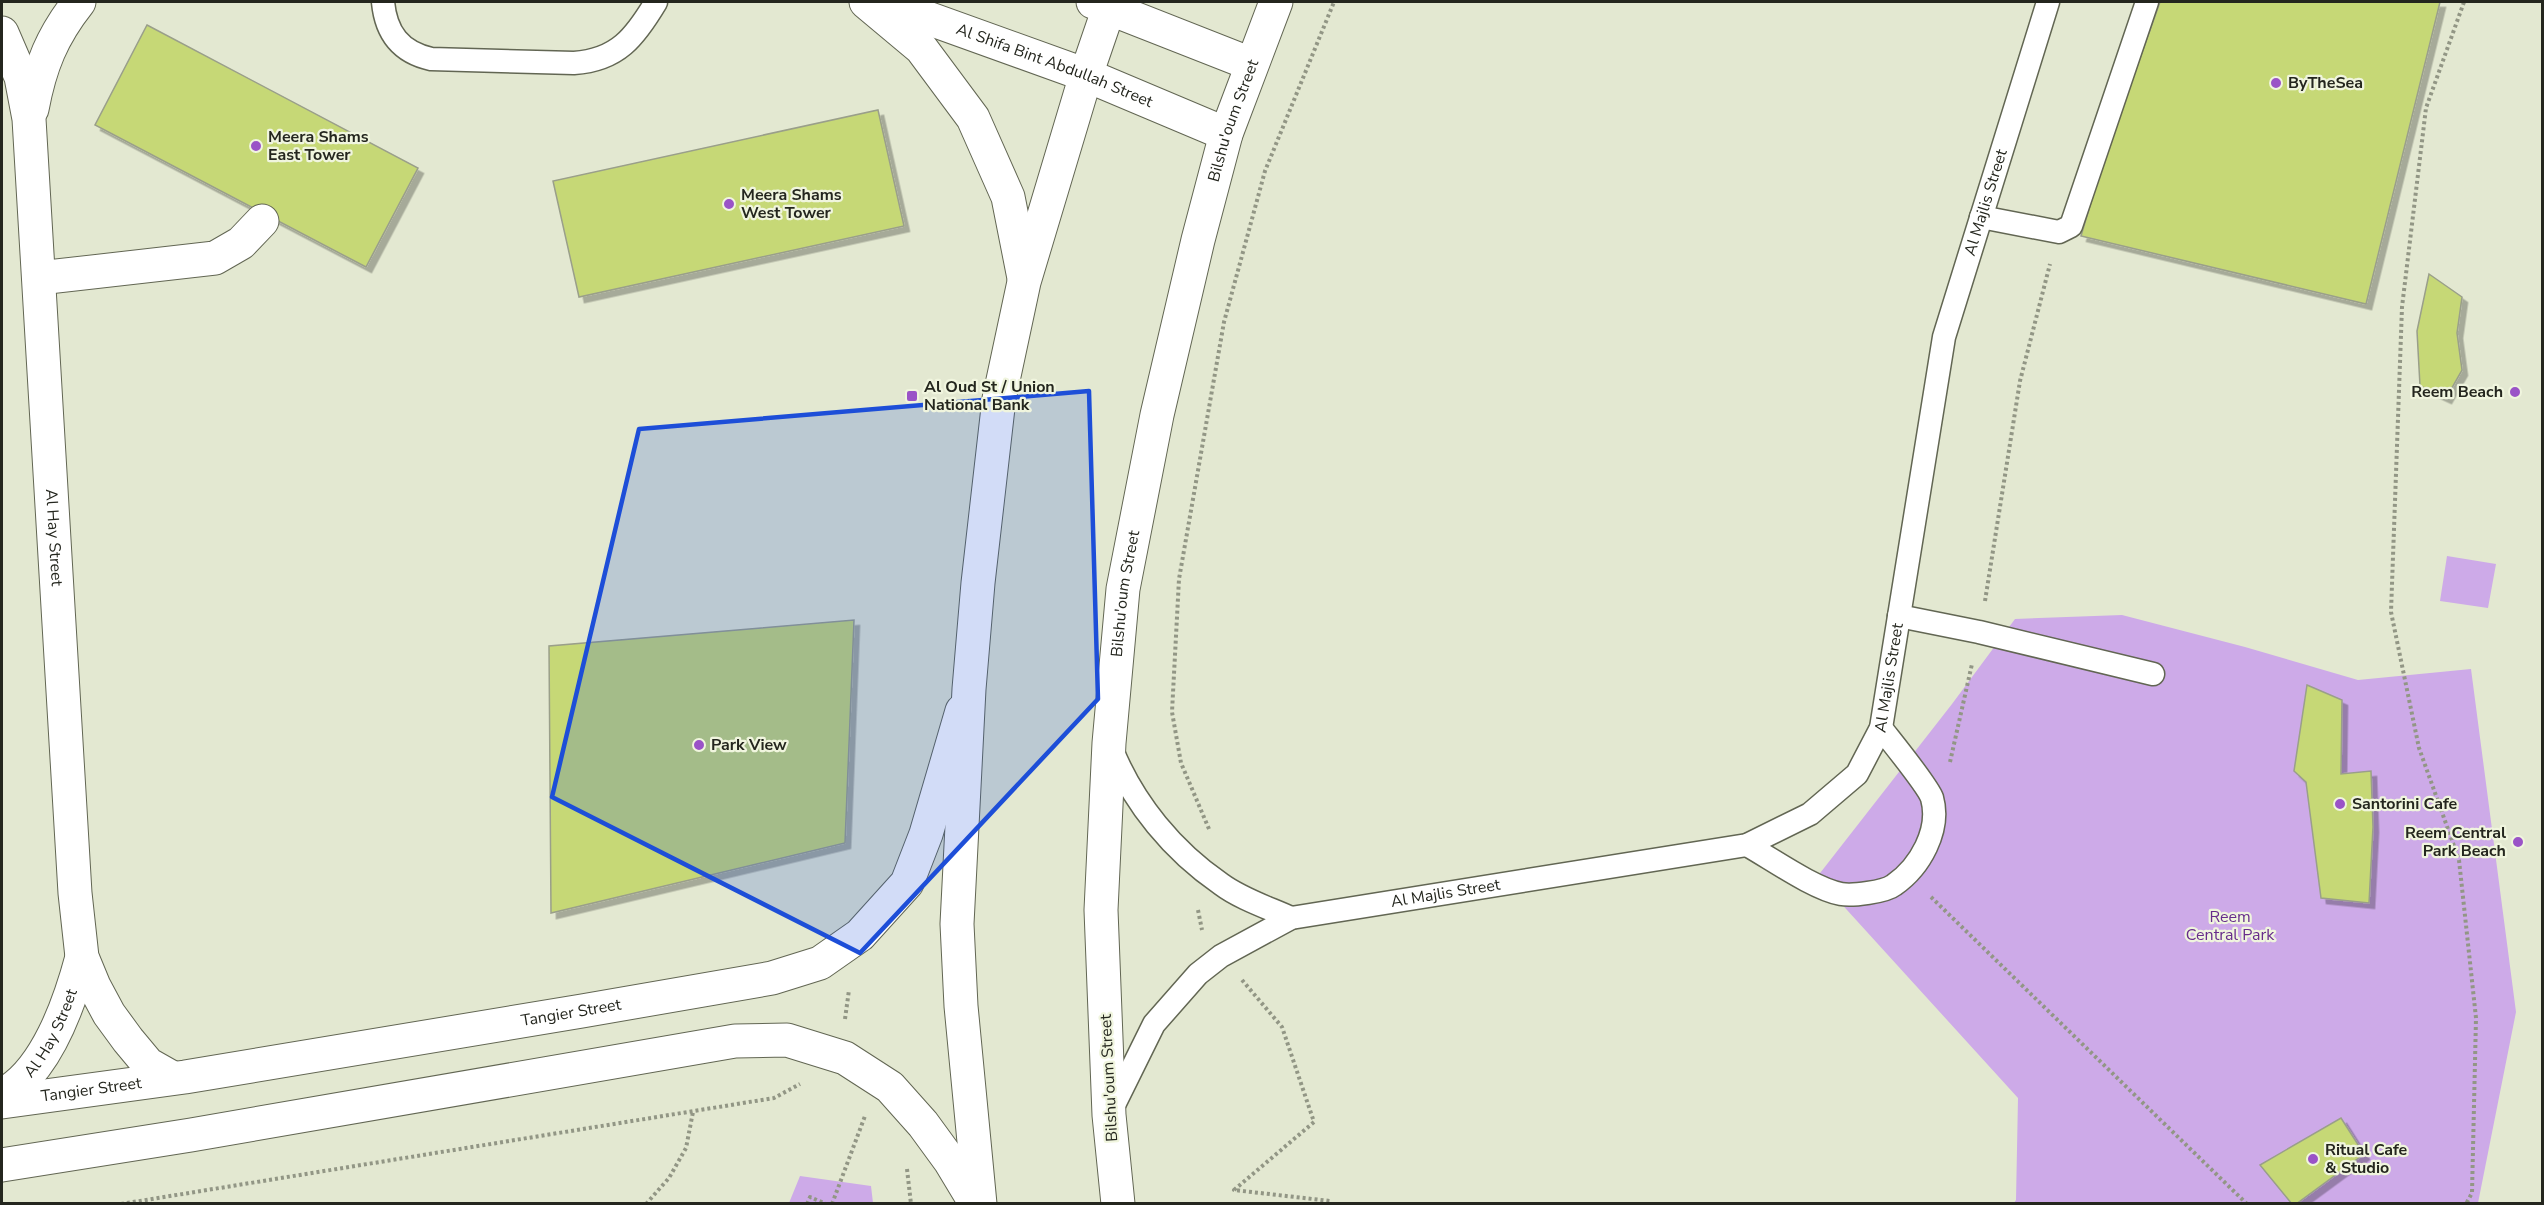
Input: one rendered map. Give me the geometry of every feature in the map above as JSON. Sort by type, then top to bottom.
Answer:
[{"type":"street","name":"Al Hay Street","points":[[29,119],[39,73],[57,31],[79,2]]},
{"type":"street","points":[[866,2],[921,48],[973,118],[1008,197],[1024,282]]},
{"type":"street","name":"Al Shifa Bint Abdullah Street","points":[[883,2],[1086,75],[1226,134]]},
{"type":"street","name":"Bilshu'oum Street","points":[[1118,1203],[1109,1115],[1101,910],[1109,743],[1123,589],[1170,356],[1226,134],[1276,2]]},
{"type":"street","points":[[978,1203],[973,1121],[961,1006],[957,924],[969,689],[978,583],[999,399],[1024,282],[1086,75],[1105,3],[1251,63]]},
{"type":"street","name":"Al Hay Street","points":[[2,33],[21,77],[29,119],[74,881],[81,957],[72,994],[57,1029],[37,1062],[12,1090],[2,1095]]},
{"type":"street","points":[[39,278],[216,258],[241,243],[262,221]]},
{"type":"street","name":"Tangier Street","points":[[2,1102],[171,1077],[716,988],[772,978],[820,963],[860,935],[907,883],[926,834],[969,689]]},
{"type":"street","name":"Al Hay Street","points":[[81,957],[109,1014],[128,1040],[148,1064],[171,1077]]},
{"type":"street","points":[[2,1165],[191,1135],[735,1041],[787,1040],[845,1058],[890,1087],[923,1124],[978,1203]]},
{"type":"lane","points":[[383,2],[388,28],[395,40],[418,56],[431,59],[574,63],[590,62],[619,50],[641,27],[656,2]]},
{"type":"lane","name":"Al Majlis Street","points":[[1109,1115],[1154,1024],[1198,974],[1221,956],[1291,918],[1747,845],[1810,814],[1857,774],[1881,728],[1944,337],[2048,2]]},
{"type":"lane","points":[[1981,217],[2059,231],[2072,226],[2146,2]]},
{"type":"lane","points":[[1899,616],[1979,632],[2153,674]]},
{"type":"lane","points":[[1747,845],[1820,886],[1841,894],[1893,887],[1919,862],[1933,828],[1932,797],[1881,728]]},
{"type":"lane","points":[[1109,743],[1120,770],[1163,835],[1222,885],[1291,918]]},
{"type":"path","points":[[1212,838],[1181,764],[1172,712],[1179,579],[1224,322],[1264,171],[1334,2]]},
{"type":"path","points":[[2464,2],[2426,108],[2405,283],[2391,612],[2419,748],[2459,860],[2476,1018],[2472,1193],[2466,1203]]},
{"type":"path","points":[[1932,797],[1953,786],[1947,772],[1979,632],[2001,511],[2020,381],[2059,231]]},
{"type":"path","points":[[1907,874],[2247,1203]]},
{"type":"path","points":[[1198,908],[1202,931]]},
{"type":"path","points":[[1239,977],[1282,1027],[1314,1122],[1234,1190],[1330,1201],[1330,1203]]},
{"type":"path","points":[[844,1026],[849,986]]},
{"type":"path","points":[[121,1203],[774,1098],[796,1088],[807,1077]]},
{"type":"path","points":[[832,1203],[867,1109]]},
{"type":"path","points":[[646,1203],[669,1178],[686,1148],[693,1112]]},
{"type":"path","points":[[807,1203],[810,1197],[826,1203]]},
{"type":"highlighted area","points":[[1089,391],[1098,699],[860,953],[552,797],[639,429]]},
{"type":"green space","points":[[2447,556],[2496,564],[2488,608],[2440,601]]},
{"type":"green space","name":"Reem Central Park","points":[[2122,615],[2245,647],[2358,680],[2471,669],[2516,1012],[2478,1203],[2014,1203],[2016,1200],[2018,1098],[1817,877],[2015,619]]},
{"type":"green space","points":[[800,1176],[871,1186],[873,1203],[789,1203]]},
{"type":"building","name":"ByTheSea","points":[[2160,2],[2440,2],[2366,304],[2081,236],[2102,165]]},
{"type":"building","name":"Meera Shams East Tower","points":[[147,25],[418,168],[366,267],[95,125]]},
{"type":"building","name":"Meera Shams West Tower","points":[[878,110],[904,226],[579,297],[553,181]]},
{"type":"building","points":[[2429,274],[2462,297],[2457,333],[2462,370],[2446,398],[2420,386],[2417,331]]},
{"type":"building","name":"Park View","points":[[854,620],[845,843],[551,913],[549,646]]},
{"type":"building","name":"Santorini Cafe","points":[[2307,685],[2342,700],[2341,774],[2371,771],[2373,827],[2369,903],[2321,898],[2306,782],[2294,771]]},
{"type":"building","name":"Ritual Cafe & Studio","points":[[2341,1118],[2364,1154],[2296,1204],[2292,1204],[2260,1165]]},
{"type":"place","name":"ByTheSea","points":[[2276,83]]},
{"type":"place","name":"Meera Shams East Tower","points":[[256,146]]},
{"type":"place","name":"Meera Shams West Tower","points":[[729,204]]},
{"type":"place","name":"Reem Beach","points":[[2515,392]]},
{"type":"place","name":"Al Oud St / Union National Bank","points":[[912,396]]},
{"type":"place","name":"Park View","points":[[699,745]]},
{"type":"place","name":"Santorini Cafe","points":[[2340,804]]},
{"type":"place","name":"Reem Central Park Beach","points":[[2518,842]]},
{"type":"place","name":"Ritual Cafe & Studio","points":[[2313,1159]]}]
